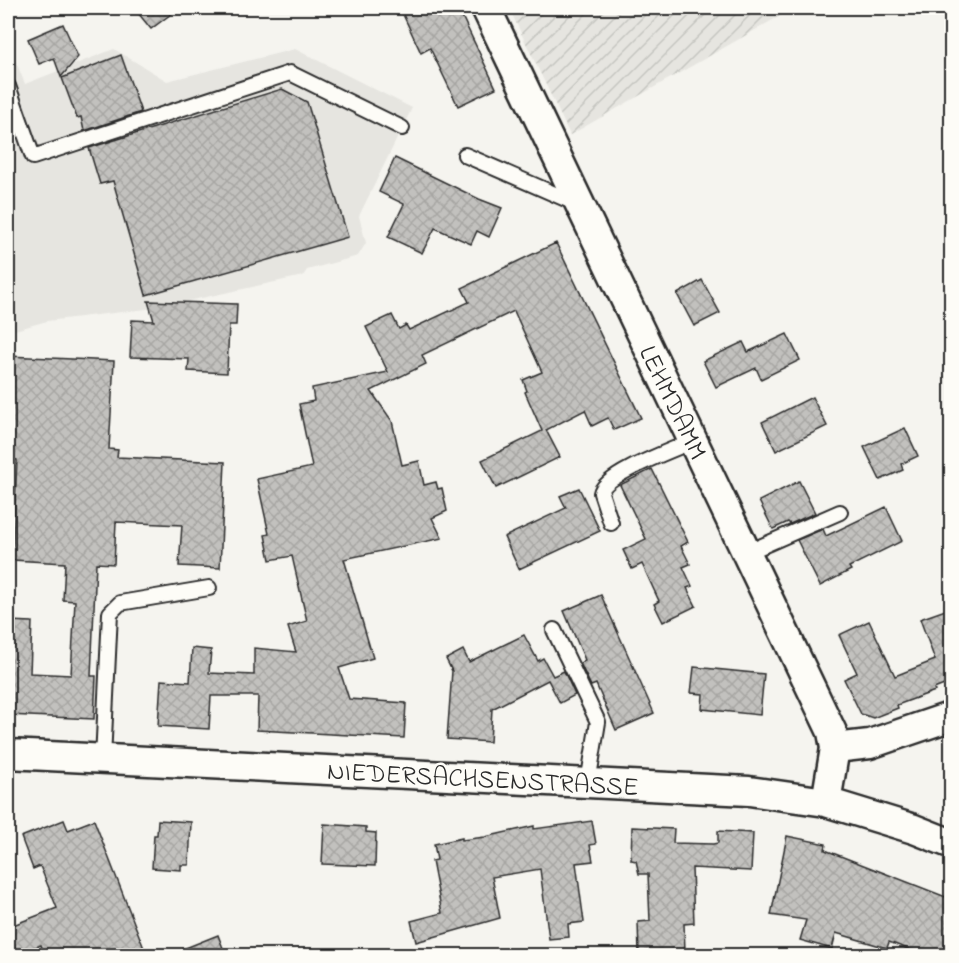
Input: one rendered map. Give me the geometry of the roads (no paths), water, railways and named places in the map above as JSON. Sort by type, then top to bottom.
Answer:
[{"type":"street","name":"LEHMDAMM","points":[[486,8],[832,732],[835,748],[826,802]]},
{"type":"street","points":[[835,748],[870,744],[951,716]]},
{"type":"street","name":"NIEDERSACHSENSTRASSE","points":[[8,754],[749,791],[826,802],[951,844]]},
{"type":"lane","points":[[8,86],[33,157],[290,73],[402,128]]},
{"type":"lane","points":[[465,154],[580,205]]},
{"type":"lane","points":[[611,523],[601,494],[604,484],[617,475],[693,441]]},
{"type":"lane","points":[[746,553],[840,512]]},
{"type":"lane","points":[[103,759],[110,613],[120,603],[209,588]]},
{"type":"lane","points":[[554,630],[598,722],[588,783]]}]
